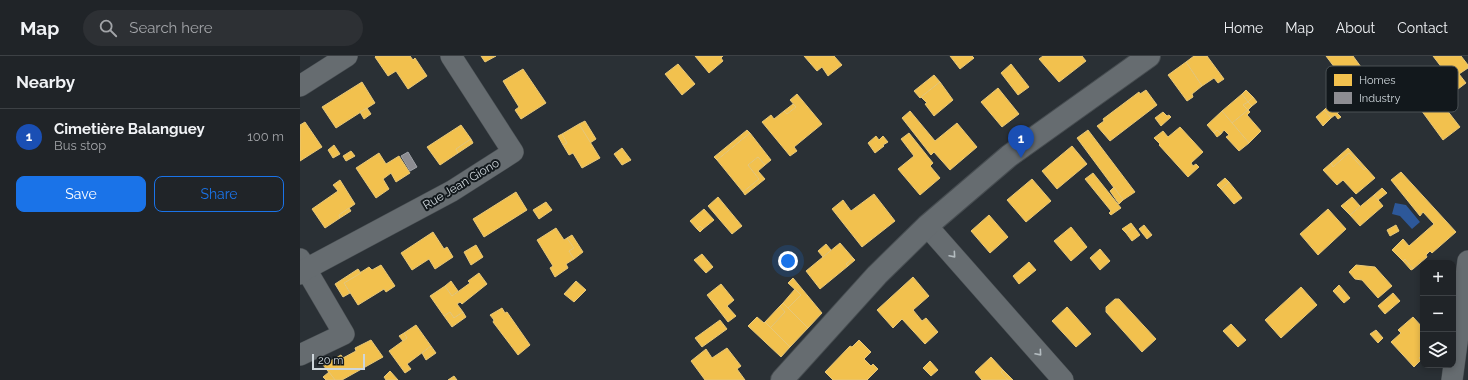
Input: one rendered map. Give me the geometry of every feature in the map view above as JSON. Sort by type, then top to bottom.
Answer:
[{"type":"street","points":[[300,86],[347,56]]},
{"type":"street","name":"Rue Jean Giono","points":[[302,268],[452,191],[513,152],[451,56]]},
{"type":"street","points":[[782,380],[877,275],[927,226],[1009,156],[1149,56]]},
{"type":"street","points":[[927,226],[1063,380]]},
{"type":"street","points":[[1452,380],[1468,261]]},
{"type":"street","points":[[300,355],[344,334],[302,268]]},
{"type":"water","points":[[1395,203],[1406,205],[1420,222],[1412,229],[1400,216],[1392,214]]},
{"type":"building: Homes","points":[[410,56],[413,60],[415,58],[427,76],[408,89],[396,71],[388,76],[375,57]]},
{"type":"building: Homes","points":[[481,56],[496,56],[485,62]]},
{"type":"building: Homes","points":[[695,56],[723,56],[721,58],[723,61],[709,73]]},
{"type":"building: Homes","points":[[804,56],[834,56],[842,65],[828,76],[822,67],[817,71]]},
{"type":"building: Homes","points":[[950,56],[972,56],[974,58],[960,69]]},
{"type":"building: Homes","points":[[1043,56],[1082,56],[1086,61],[1059,82],[1039,59]]},
{"type":"building: Homes","points":[[1194,56],[1207,56],[1224,79],[1218,83],[1214,78],[1202,86],[1186,62]]},
{"type":"building: Homes","points":[[1326,56],[1353,56],[1360,66],[1334,66]]},
{"type":"building: Homes","points":[[1433,56],[1461,56],[1468,65],[1468,68],[1459,74],[1466,83],[1458,89],[1458,66],[1441,66]]},
{"type":"building: Homes","points":[[1186,62],[1202,86],[1192,94],[1193,97],[1187,101],[1168,75]]},
{"type":"building: Homes","points":[[678,64],[695,84],[682,95],[665,74]]},
{"type":"building: Homes","points":[[1011,64],[1029,87],[1018,95],[1001,73]]},
{"type":"building: Homes","points":[[523,69],[546,103],[521,119],[515,110],[519,107],[503,81]]},
{"type":"building: Homes","points":[[934,75],[940,82],[920,98],[914,91]]},
{"type":"building: Homes","points":[[362,82],[375,103],[336,128],[322,107]]},
{"type":"building: Homes","points":[[940,82],[953,100],[934,116],[925,104],[927,103],[921,97]]},
{"type":"building: Homes","points":[[998,88],[1019,114],[1002,127],[981,102]]},
{"type":"building: Homes","points":[[1146,90],[1157,105],[1110,141],[1097,126],[1104,121],[1103,119],[1139,92],[1140,94]]},
{"type":"building: Homes","points":[[1246,90],[1253,97],[1248,102],[1242,94]]},
{"type":"building: Homes","points":[[797,94],[822,124],[794,147],[797,151],[790,156],[762,122],[771,115],[774,119],[784,111],[787,114],[796,107],[790,100]]},
{"type":"building: Homes","points":[[1242,94],[1248,102],[1243,105],[1248,110],[1232,123],[1222,111]]},
{"type":"building: Homes","points":[[1253,97],[1257,102],[1252,106],[1248,102]]},
{"type":"building: Homes","points":[[1248,102],[1252,106],[1248,110],[1243,105]]},
{"type":"building: Homes","points":[[793,104],[796,107],[787,114],[784,111]]},
{"type":"building: Homes","points":[[367,108],[371,114],[364,119],[360,112]]},
{"type":"building: Homes","points":[[1326,108],[1326,112],[1339,112],[1337,113],[1341,117],[1338,119],[1335,115],[1331,118],[1324,110]]},
{"type":"building: Homes","points":[[1248,110],[1250,112],[1247,115],[1261,131],[1249,143],[1232,123]]},
{"type":"building: Homes","points":[[1324,110],[1331,118],[1323,126],[1316,117]]},
{"type":"building: Homes","points":[[910,111],[935,141],[957,123],[977,147],[950,170],[934,152],[931,155],[902,118]]},
{"type":"building: Homes","points":[[1222,111],[1249,143],[1239,151],[1226,137],[1229,135],[1224,130],[1221,134],[1217,130],[1214,133],[1207,125]]},
{"type":"building: Homes","points":[[1163,112],[1167,116],[1169,115],[1171,117],[1161,126],[1155,118]]},
{"type":"building: Homes","points":[[1423,112],[1448,112],[1460,127],[1443,140]]},
{"type":"building: Homes","points":[[585,121],[596,139],[590,143],[579,124]]},
{"type":"building: Homes","points":[[305,122],[322,147],[300,161],[300,125]]},
{"type":"building: Homes","points":[[579,124],[600,158],[582,168],[573,153],[569,155],[563,145],[567,143],[562,134]]},
{"type":"building: Homes","points":[[461,125],[471,139],[456,149],[458,153],[440,165],[427,147]]},
{"type":"building: Homes","points":[[1180,127],[1203,152],[1191,163],[1193,166],[1196,164],[1199,167],[1188,177],[1154,138],[1163,131],[1168,137]]},
{"type":"building: Homes","points":[[747,130],[750,133],[717,160],[714,157]]},
{"type":"building: Homes","points":[[1088,130],[1135,192],[1123,200],[1077,138]]},
{"type":"building: Homes","points":[[1217,130],[1221,134],[1217,137],[1214,133]]},
{"type":"building: Homes","points":[[750,133],[771,160],[765,165],[758,157],[748,165],[759,179],[743,192],[717,160]]},
{"type":"building: Homes","points":[[909,133],[933,163],[930,166],[940,178],[920,195],[898,169],[914,156],[901,139]]},
{"type":"building: Homes","points":[[562,134],[567,143],[563,145],[558,136]]},
{"type":"building: Homes","points":[[876,136],[879,140],[883,136],[888,142],[875,153],[868,143]]},
{"type":"building: Homes","points":[[471,139],[473,143],[458,153],[456,149]]},
{"type":"building: Homes","points":[[334,145],[340,154],[333,158],[328,150]]},
{"type":"building: Homes","points":[[1072,146],[1087,164],[1057,189],[1042,171]]},
{"type":"building: Homes","points":[[622,148],[631,160],[622,165],[614,154]]},
{"type":"building: Homes","points":[[1348,148],[1366,168],[1364,170],[1349,153],[1333,167],[1331,163]]},
{"type":"building: Homes","points":[[351,151],[355,156],[346,161],[343,156]]},
{"type":"building: Homes","points":[[379,153],[386,164],[399,156],[410,173],[396,182],[391,173],[383,179],[389,189],[376,198],[356,168]]},
{"type":"building: Homes","points":[[1349,153],[1364,170],[1366,168],[1375,178],[1356,194],[1343,180],[1337,185],[1323,170],[1331,163],[1333,167]]},
{"type":"building: Homes","points":[[758,157],[765,165],[758,171],[765,179],[745,195],[743,192],[759,179],[748,165]]},
{"type":"building: Homes","points":[[1401,172],[1456,232],[1432,253],[1430,251],[1426,255],[1427,257],[1424,260],[1420,260],[1420,263],[1413,269],[1405,259],[1403,261],[1392,250],[1403,239],[1409,246],[1434,224],[1423,212],[1420,216],[1391,180]]},
{"type":"building: Homes","points":[[1093,173],[1121,208],[1111,215],[1109,213],[1111,211],[1085,179]]},
{"type":"building: Homes","points":[[1225,178],[1229,182],[1221,189],[1217,185]]},
{"type":"building: Homes","points":[[1032,179],[1051,201],[1026,222],[1007,200]]},
{"type":"building: Homes","points":[[340,180],[355,204],[339,215],[340,218],[325,228],[312,209],[338,191],[333,185]]},
{"type":"building: Homes","points":[[1229,182],[1242,198],[1234,204],[1221,189]]},
{"type":"building: Homes","points":[[1114,187],[1123,200],[1119,204],[1110,191]]},
{"type":"building: Homes","points":[[1382,188],[1387,193],[1378,200],[1374,195]]},
{"type":"building: Homes","points":[[516,192],[527,210],[484,237],[473,219]]},
{"type":"building: Homes","points":[[874,194],[895,221],[862,247],[832,209],[843,200],[851,211]]},
{"type":"building: Homes","points":[[1374,195],[1383,206],[1360,226],[1350,215]]},
{"type":"building: Homes","points":[[718,197],[742,226],[732,234],[708,206]]},
{"type":"building: Homes","points":[[1352,197],[1360,206],[1350,215],[1341,206]]},
{"type":"building: Homes","points":[[546,202],[552,210],[539,219],[533,210]]},
{"type":"building: Homes","points":[[349,208],[351,211],[340,218],[339,215]]},
{"type":"building: Homes","points":[[704,209],[714,220],[703,229],[700,226],[697,229],[690,221]]},
{"type":"building: Homes","points":[[1328,209],[1346,229],[1318,255],[1300,234]]},
{"type":"building: Homes","points":[[989,215],[1008,237],[990,253],[971,231]]},
{"type":"building: Homes","points":[[1131,223],[1134,227],[1126,233],[1122,229]]},
{"type":"building: Homes","points":[[1144,225],[1152,235],[1147,239],[1139,229]]},
{"type":"building: Homes","points":[[1396,225],[1399,231],[1390,236],[1387,230]]},
{"type":"building: Homes","points":[[700,226],[703,229],[700,232],[697,229]]},
{"type":"building: Homes","points":[[1071,227],[1087,247],[1071,261],[1054,241]]},
{"type":"building: Homes","points":[[1134,227],[1140,235],[1132,241],[1126,233]]},
{"type":"building: Homes","points":[[556,228],[564,240],[567,238],[574,248],[569,251],[574,259],[566,264],[568,268],[555,277],[550,268],[553,266],[537,240]]},
{"type":"building: Homes","points":[[433,232],[444,249],[447,247],[453,257],[435,269],[429,259],[412,270],[401,253]]},
{"type":"building: Homes","points":[[572,235],[583,252],[574,259],[569,251],[574,248],[567,238]]},
{"type":"building: Homes","points":[[840,243],[853,258],[846,264],[848,266],[820,289],[806,271]]},
{"type":"building: Homes","points":[[826,244],[831,250],[823,257],[818,251]]},
{"type":"building: Homes","points":[[476,245],[483,257],[471,265],[464,252]]},
{"type":"building: Homes","points":[[1100,249],[1110,261],[1100,270],[1090,258]]},
{"type":"building: Homes","points":[[702,254],[713,267],[706,273],[694,260]]},
{"type":"building: Homes","points":[[853,258],[855,260],[848,266],[846,264]]},
{"type":"building: Homes","points":[[1405,259],[1413,269],[1411,270],[1403,261]]},
{"type":"building: Homes","points":[[1029,262],[1036,270],[1019,284],[1013,276]]},
{"type":"building: Homes","points":[[381,265],[395,286],[386,292],[384,289],[358,305],[344,283],[369,267],[372,270]]},
{"type":"building: Homes","points":[[1356,265],[1375,267],[1392,286],[1378,298],[1362,280],[1355,279],[1349,272]]},
{"type":"building: Homes","points":[[358,269],[361,273],[344,283],[350,293],[343,297],[335,284]]},
{"type":"building: Homes","points":[[479,273],[487,284],[462,304],[460,302],[457,304],[463,312],[454,318],[450,312],[444,316],[430,296],[445,286],[452,296],[470,283],[468,281]]},
{"type":"building: Homes","points":[[913,277],[929,296],[913,310],[922,321],[926,318],[938,332],[925,344],[902,319],[893,328],[877,310]]},
{"type":"building: Homes","points":[[793,278],[822,313],[808,328],[787,309],[801,295],[788,283]]},
{"type":"building: Homes","points":[[451,281],[458,291],[452,296],[445,286]]},
{"type":"building: Homes","points":[[576,281],[586,290],[574,302],[564,294]]},
{"type":"building: Homes","points":[[721,284],[734,300],[727,306],[736,316],[728,322],[707,295]]},
{"type":"building: Homes","points":[[1339,285],[1350,298],[1344,303],[1333,291]]},
{"type":"building: Homes","points":[[1301,287],[1317,305],[1281,338],[1265,320]]},
{"type":"building: Homes","points":[[795,289],[801,295],[787,309],[783,303]]},
{"type":"building: Homes","points":[[1393,293],[1400,301],[1385,314],[1378,306]]},
{"type":"building: Homes","points":[[1115,299],[1119,299],[1156,339],[1142,352],[1106,312],[1106,307]]},
{"type":"building: Homes","points":[[783,303],[808,328],[790,347],[770,328],[785,312],[780,306]]},
{"type":"building: Homes","points":[[780,306],[785,312],[770,328],[765,322]]},
{"type":"building: Homes","points":[[1067,307],[1091,334],[1076,347],[1052,321]]},
{"type":"building: Homes","points":[[502,308],[505,313],[507,312],[530,345],[518,355],[493,322],[494,320],[490,315]]},
{"type":"building: Homes","points":[[450,312],[454,318],[463,312],[466,317],[452,327],[444,316]]},
{"type":"building: Homes","points":[[757,317],[764,323],[765,322],[790,347],[781,357],[748,326]]},
{"type":"building: Homes","points":[[1413,317],[1420,325],[1420,361],[1414,367],[1391,342],[1401,333],[1398,330]]},
{"type":"building: Homes","points":[[720,320],[727,329],[702,347],[695,338]]},
{"type":"building: Homes","points":[[1231,324],[1246,340],[1238,347],[1223,331]]},
{"type":"building: Homes","points":[[416,325],[431,346],[407,364],[411,369],[405,373],[389,351],[407,338],[404,333]]},
{"type":"building: Homes","points":[[1376,330],[1383,338],[1378,343],[1370,334]]},
{"type":"building: Homes","points":[[404,333],[407,338],[403,341],[399,336]]},
{"type":"building: Homes","points":[[371,340],[383,357],[342,380],[335,380],[323,365],[341,355],[343,358],[356,351],[355,348]]},
{"type":"building: Homes","points":[[859,340],[871,352],[864,359],[871,366],[873,364],[878,369],[867,380],[833,380],[825,372],[850,346],[852,347]]},
{"type":"building: Homes","points":[[431,346],[436,353],[426,360],[422,353]]},
{"type":"building: Homes","points":[[727,348],[741,366],[737,369],[745,380],[705,380],[691,361],[706,349],[712,358]]},
{"type":"building: Homes","points":[[991,357],[1003,370],[1001,372],[1008,380],[982,380],[975,372]]},
{"type":"building: Homes","points":[[930,361],[938,370],[931,376],[923,368]]},
{"type":"building: Homes","points":[[1003,370],[1013,380],[1008,380],[1001,372]]},
{"type":"building: Homes","points":[[390,371],[398,380],[386,380],[384,377]]},
{"type":"building: Homes","points":[[329,372],[335,380],[326,380],[323,377]]},
{"type":"building: Homes","points":[[454,376],[457,380],[448,380]]},
{"type":"building: Industry","points":[[408,152],[417,167],[410,171],[401,156]]},
{"type":"place","name":"Cimetière Balanguey","points":[[1021,158]]}]
